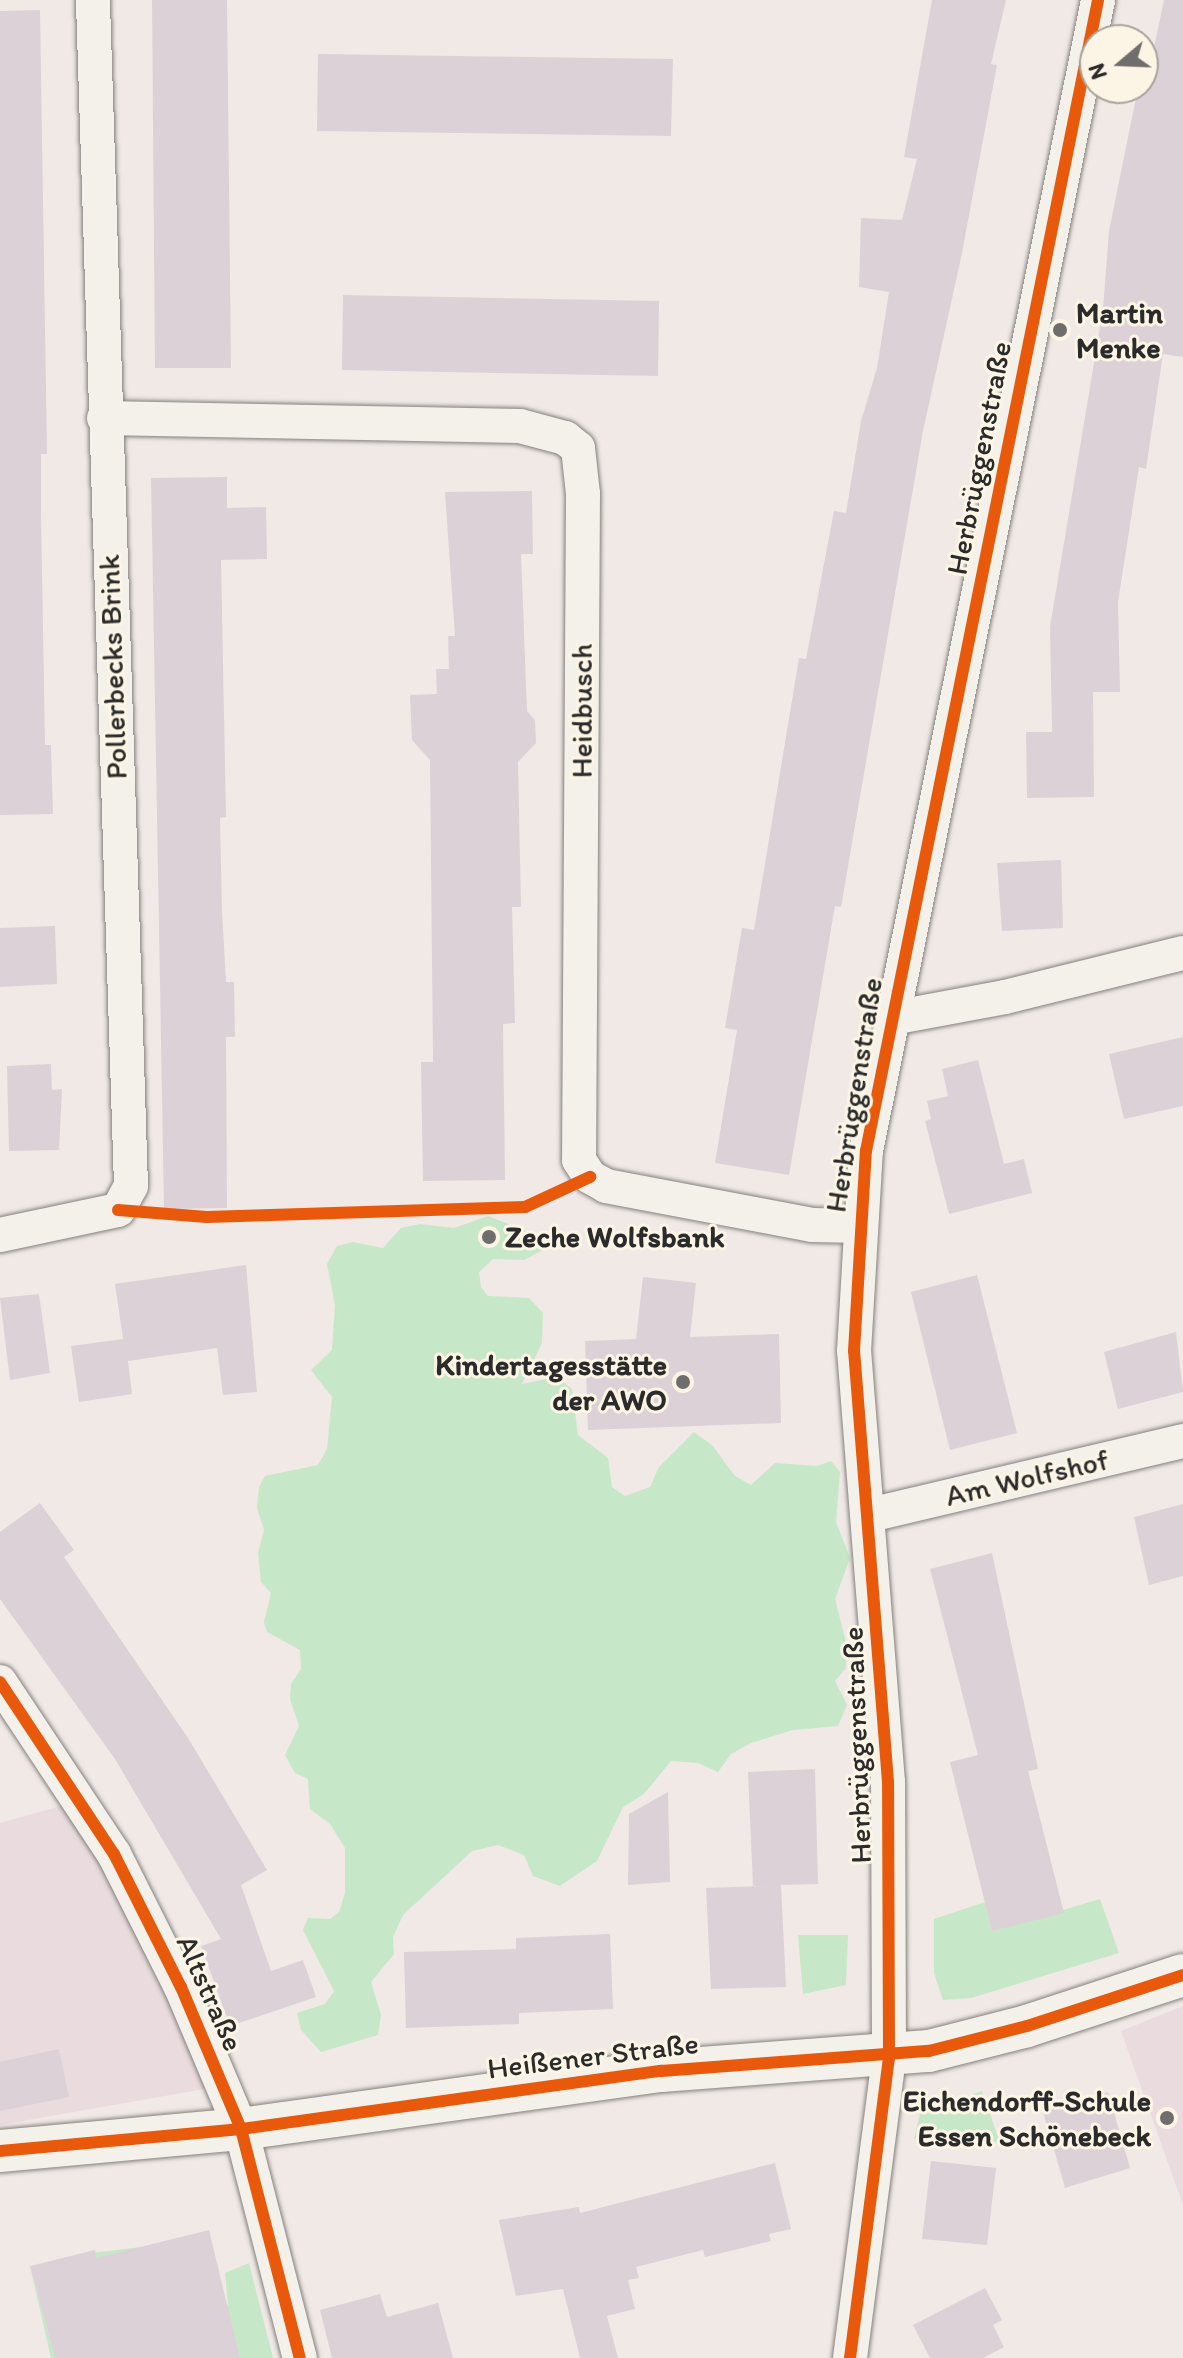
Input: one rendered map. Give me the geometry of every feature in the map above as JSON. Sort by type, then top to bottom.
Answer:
[{"type":"street","name":"Pollerbecks Brink","points":[[93,0],[131,1186],[118,1210]]},
{"type":"street","name":"Herbrüggenstraße","points":[[850,2358],[889,2056],[888,1782],[870,1515],[854,1351],[858,1226],[866,1151],[892,1018],[1098,0]]},
{"type":"street","name":"Heidbusch","points":[[104,418],[520,426],[565,438],[578,448],[583,494],[578,1143],[579,1160],[590,1177]]},
{"type":"street","name":"Herbrüggenstraße","points":[[892,1018],[1005,997],[1183,953]]},
{"type":"street","points":[[590,1177],[606,1186],[812,1225],[858,1226]]},
{"type":"street","points":[[0,1235],[118,1210]]},
{"type":"street","name":"Am Wolfshof","points":[[870,1515],[1183,1441]]},
{"type":"street","name":"Altstraße","points":[[0,1682],[114,1854],[181,1987],[241,2129],[300,2358]]},
{"type":"street","name":"Heißener Straße","points":[[0,2151],[241,2129],[661,2071],[889,2056],[1027,2026],[1183,1975]]},
{"type":"path","points":[[118,1210],[207,1217],[525,1207],[590,1177]]},
{"type":"shaded area","points":[[79,1801],[210,2088],[0,2125],[0,1823]]},
{"type":"shaded area","name":"Eichendorff-Schule Essen Schönebeck","points":[[1183,2006],[1183,2205],[1121,2031]]},
{"type":"green space","points":[[488,1216],[541,1237],[543,1250],[524,1260],[493,1259],[479,1272],[481,1287],[488,1296],[529,1298],[543,1313],[542,1343],[522,1384],[557,1377],[572,1389],[578,1435],[608,1458],[612,1487],[625,1496],[650,1487],[659,1467],[694,1432],[712,1445],[735,1476],[751,1485],[775,1463],[817,1466],[831,1461],[840,1472],[836,1522],[850,1558],[835,1599],[847,1646],[846,1668],[835,1681],[847,1705],[838,1726],[793,1730],[751,1743],[731,1754],[718,1772],[698,1763],[671,1761],[644,1794],[623,1807],[597,1861],[560,1886],[533,1876],[524,1855],[498,1845],[472,1851],[403,1915],[393,1937],[394,1954],[371,1982],[381,2015],[378,2035],[321,2052],[301,2030],[297,2013],[325,2004],[334,1991],[303,1930],[308,1918],[330,1919],[339,1912],[345,1893],[345,1848],[330,1824],[310,1809],[308,1779],[295,1773],[285,1755],[299,1726],[290,1699],[291,1684],[301,1669],[300,1650],[267,1632],[264,1622],[271,1593],[261,1582],[258,1553],[264,1530],[257,1508],[259,1487],[265,1476],[318,1465],[327,1449],[332,1397],[311,1370],[332,1350],[335,1305],[327,1264],[337,1246],[353,1242],[383,1248],[401,1228],[420,1224],[454,1228]]},
{"type":"green space","points":[[1100,1899],[1119,1953],[971,1998],[943,2000],[934,1973],[934,1919],[985,1902],[992,1931]]},
{"type":"green space","points":[[798,1935],[848,1935],[846,1985],[803,1994]]},
{"type":"green space","points":[[982,2091],[999,2140],[990,2146],[914,2139],[920,2113]]},
{"type":"green space","points":[[141,2247],[158,2321],[228,2305],[225,2273],[249,2263],[273,2358],[240,2358],[236,2344],[182,2358],[51,2358],[30,2266],[51,2343],[91,2253]]},
{"type":"building","points":[[152,0],[227,0],[231,368],[155,368]]},
{"type":"building","points":[[932,0],[1006,0],[991,64],[997,65],[962,253],[923,431],[841,907],[835,906],[789,1175],[715,1163],[737,1030],[725,1028],[742,928],[754,930],[799,658],[806,659],[834,511],[846,513],[861,421],[877,368],[889,292],[859,287],[861,218],[902,220],[917,159],[904,157]]},
{"type":"building","points":[[1164,0],[1183,0],[1183,357],[1163,354],[1146,469],[1139,467],[1118,602],[1120,692],[1093,692],[1094,797],[1027,798],[1026,732],[1052,732],[1050,627],[1103,309],[1109,231],[1135,104],[1159,104],[1159,24]]},
{"type":"building","points":[[40,10],[47,454],[41,454],[41,511],[45,745],[51,745],[53,814],[0,815],[0,11]]},
{"type":"building","points":[[318,54],[673,59],[671,136],[317,131]]},
{"type":"building","points":[[343,295],[659,301],[658,376],[342,370]]},
{"type":"building","points":[[227,477],[227,508],[266,507],[267,559],[221,560],[226,817],[220,818],[222,911],[226,982],[234,982],[235,1037],[226,1037],[227,1208],[164,1209],[151,478]]},
{"type":"building","points":[[532,491],[533,554],[521,554],[527,711],[535,720],[536,743],[518,762],[521,907],[512,907],[515,1023],[503,1024],[505,1180],[423,1181],[421,1062],[433,1062],[430,760],[412,740],[410,695],[437,694],[436,669],[449,669],[448,636],[455,636],[445,492]]},
{"type":"building","points":[[1061,860],[1063,928],[1002,931],[997,863]]},
{"type":"building","points":[[55,926],[57,984],[0,987],[0,928]]},
{"type":"building","points":[[1183,1037],[1183,1106],[1124,1119],[1109,1054]]},
{"type":"building","points":[[978,1060],[1004,1164],[1024,1159],[1032,1193],[949,1214],[925,1121],[931,1119],[927,1101],[948,1096],[942,1069]]},
{"type":"building","points":[[51,1064],[52,1090],[62,1089],[59,1150],[9,1151],[7,1066]]},
{"type":"building","points":[[246,1265],[257,1392],[223,1395],[217,1348],[128,1361],[132,1394],[79,1402],[71,1346],[123,1339],[115,1284]]},
{"type":"building","points":[[977,1275],[1017,1433],[950,1450],[911,1292]]},
{"type":"building","name":"Kindertagesstätte der AWO","points":[[643,1277],[696,1283],[690,1337],[779,1334],[781,1423],[588,1430],[585,1341],[636,1339]]},
{"type":"building","points":[[39,1294],[50,1373],[10,1380],[0,1298]]},
{"type":"building","points":[[1176,1332],[1183,1392],[1118,1409],[1104,1352]]},
{"type":"building","points":[[40,1503],[74,1550],[64,1557],[188,1738],[267,1870],[241,1885],[271,1971],[303,1960],[316,1997],[230,2026],[201,1946],[221,1939],[115,1759],[0,1599],[0,1532]]},
{"type":"building","points":[[1183,1504],[1183,1576],[1149,1585],[1134,1517]]},
{"type":"building","points":[[992,1553],[1038,1769],[1028,1771],[1064,1913],[992,1931],[950,1762],[978,1755],[930,1569]]},
{"type":"building","points":[[815,1769],[818,1884],[781,1885],[786,1987],[711,1989],[706,1888],[767,1886],[753,1886],[748,1772]]},
{"type":"building","points":[[668,1792],[670,1882],[628,1885],[629,1814]]},
{"type":"building","points":[[610,1934],[613,2009],[519,2013],[519,2024],[406,2028],[404,1952],[516,1949],[516,1938]]},
{"type":"building","points":[[59,2049],[69,2097],[0,2111],[0,2062]]},
{"type":"building","points":[[1108,2092],[1130,2168],[1065,2188],[1043,2112]]},
{"type":"building","points":[[931,2161],[996,2168],[987,2245],[922,2239]]},
{"type":"building","points":[[775,2163],[791,2229],[769,2234],[771,2241],[705,2257],[703,2250],[636,2267],[639,2278],[628,2280],[635,2309],[607,2316],[618,2358],[580,2358],[563,2289],[516,2296],[499,2220],[579,2207],[580,2213]]},
{"type":"building","points":[[209,2230],[240,2358],[55,2358],[30,2266],[95,2250],[96,2258]]},
{"type":"building","points":[[985,2288],[1002,2320],[993,2325],[1004,2347],[983,2358],[930,2358],[913,2325]]},
{"type":"building","points":[[380,2294],[387,2317],[438,2303],[453,2358],[332,2358],[320,2310]]},
{"type":"cycle path","points":[[850,2358],[889,2056],[888,1782],[854,1351],[866,1151],[1098,0]]},
{"type":"cycle path","points":[[118,1210],[207,1217],[525,1207],[590,1177]]},
{"type":"cycle path","points":[[0,1682],[114,1854],[181,1987],[241,2129],[300,2358]]},
{"type":"cycle path","points":[[0,2151],[241,2129],[661,2071],[929,2051],[1027,2026],[1183,1975]]},
{"type":"place","name":"Martin Menke","points":[[1060,330]]},
{"type":"place","name":"Zeche Wolfsbank","points":[[489,1237]]},
{"type":"place","name":"Kindertagesstätte der AWO","points":[[683,1382]]},
{"type":"place","name":"Eichendorff-Schule Essen Schönebeck","points":[[1167,2118]]}]
